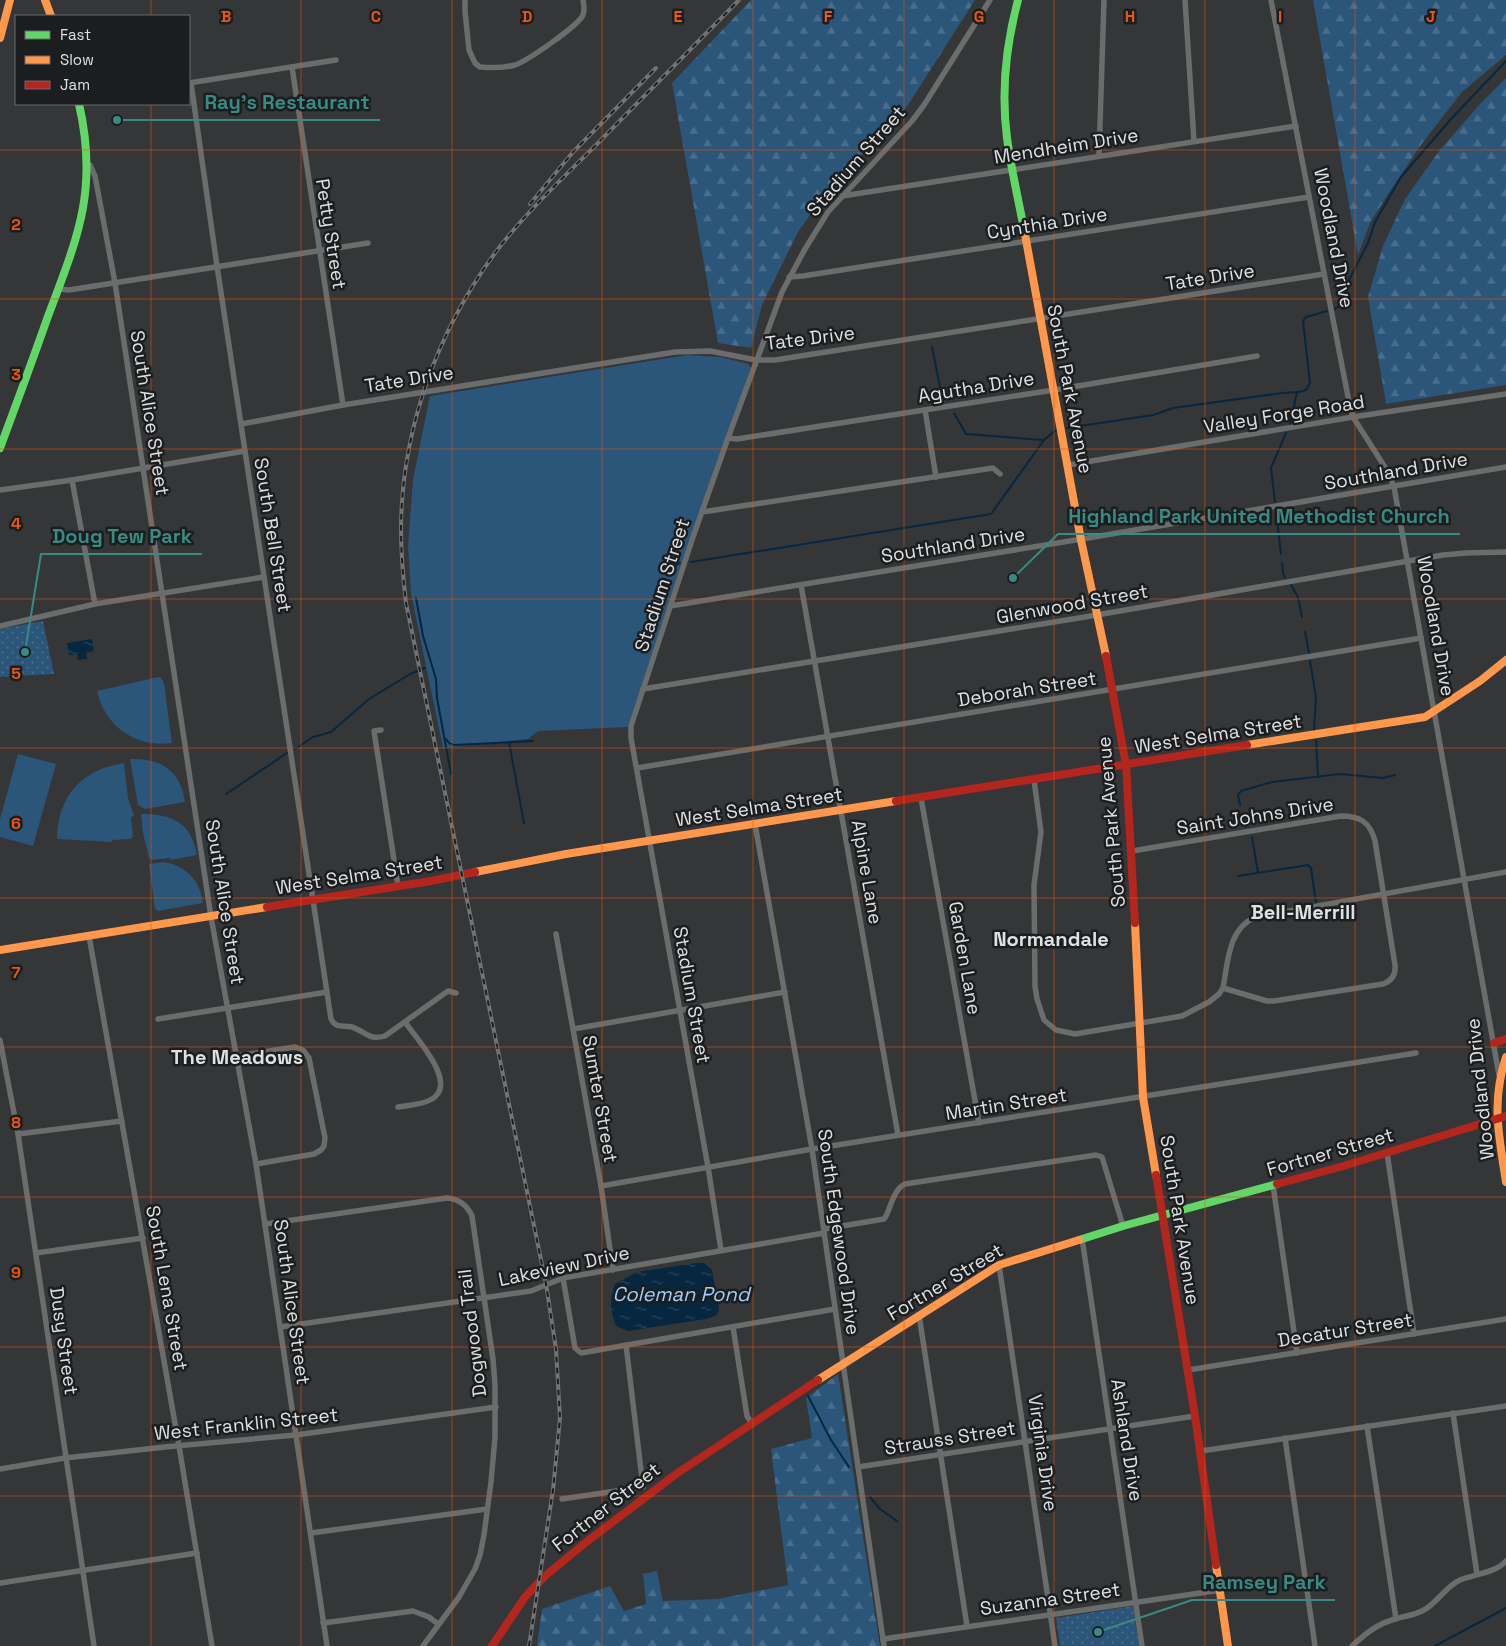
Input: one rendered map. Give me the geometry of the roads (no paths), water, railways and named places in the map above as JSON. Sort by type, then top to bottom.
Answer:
[{"type":"street","points":[[0,38],[10,0]]},
{"type":"street","points":[[45,0],[50,15]]},
{"type":"street","points":[[465,0],[471,57],[480,67],[494,68],[513,65],[525,60],[552,42],[583,17],[583,0]]},
{"type":"street","name":"Stadium Street","points":[[721,1250],[631,730],[702,512],[756,360],[789,277],[817,229],[842,196],[912,121],[924,105],[990,0]]},
{"type":"street","name":"South Park Avenue","points":[[1018,0],[1008,41],[1004,98],[1007,137],[1081,540],[1113,690],[1126,765],[1132,851],[1143,1097],[1188,1370],[1228,1646]]},
{"type":"street","points":[[1099,156],[1104,0]]},
{"type":"street","points":[[1185,0],[1194,141]]},
{"type":"street","name":"Woodland Drive","points":[[1272,0],[1350,407],[1354,417],[1388,472],[1394,487],[1494,1043],[1499,1075],[1495,1108],[1506,1182]]},
{"type":"street","points":[[190,83],[336,60]]},
{"type":"street","name":"Petty Street","points":[[292,67],[318,251],[343,405]]},
{"type":"street","name":"South Bell Street","points":[[190,83],[331,1019],[337,1026],[349,1026],[365,1035],[385,1036],[448,991],[456,993]]},
{"type":"street","points":[[0,448],[59,289],[82,219],[89,164],[85,128],[79,105]]},
{"type":"street","name":"Mendheim Drive","points":[[842,196],[1296,126]]},
{"type":"street","name":"South Alice Street","points":[[89,164],[95,176],[115,283],[210,917],[256,1164],[327,1646]]},
{"type":"street","name":"Cynthia Drive","points":[[789,277],[1309,197]]},
{"type":"street","points":[[59,289],[69,290],[368,243]]},
{"type":"street","name":"Tate Drive","points":[[241,424],[343,405],[688,350],[718,351],[756,360],[775,360],[1324,274]]},
{"type":"street","name":"Agutha Drive","points":[[728,438],[737,439],[925,410],[1257,356]]},
{"type":"street","name":"Valley Forge Road","points":[[1068,465],[1354,417],[1506,394]]},
{"type":"street","points":[[925,410],[936,477]]},
{"type":"street","points":[[0,490],[245,451]]},
{"type":"street","name":"Southland Drive","points":[[670,606],[1081,540],[1506,466]]},
{"type":"street","points":[[702,512],[993,468],[1000,474]]},
{"type":"street","points":[[72,480],[95,604]]},
{"type":"street","name":"Glenwood Street","points":[[643,689],[1097,615],[1407,561],[1460,553],[1506,552]]},
{"type":"street","points":[[0,626],[95,604],[264,577]]},
{"type":"street","name":"Alpine Lane","points":[[801,585],[898,1135]]},
{"type":"street","name":"Deborah Street","points":[[637,768],[1421,638]]},
{"type":"street","name":"West Selma Street","points":[[0,950],[398,886],[650,840],[1425,717],[1480,681],[1506,660]]},
{"type":"street","points":[[381,730],[374,731],[398,886]]},
{"type":"street","points":[[1034,780],[1041,832],[1034,898],[1035,986],[1044,1020],[1056,1030],[1068,1033],[1082,1033],[1140,1024],[1187,1014],[1209,1002],[1223,988],[1233,940],[1240,928],[1250,919],[1506,872]]},
{"type":"street","name":"Garden Lane","points":[[921,798],[979,1123]]},
{"type":"street","name":"Saint Johns Drive","points":[[1132,851],[1341,816],[1357,817],[1367,823],[1373,834],[1383,895]]},
{"type":"street","name":"South Edgewood Drive","points":[[755,824],[812,1149],[884,1646]]},
{"type":"street","points":[[1223,988],[1267,1001],[1274,1001],[1389,981],[1394,977],[1396,969],[1383,895]]},
{"type":"street","name":"Sumter Street","points":[[556,934],[601,1186],[613,1270]]},
{"type":"street","name":"South Lena Street","points":[[89,936],[143,1238],[212,1646]]},
{"type":"street","points":[[158,1019],[327,992]]},
{"type":"street","points":[[573,1029],[785,992]]},
{"type":"street","points":[[398,1107],[431,1100],[438,1092],[441,1082],[438,1069],[405,1022]]},
{"type":"street","points":[[1494,1043],[1506,1039]]},
{"type":"street","name":"Dusy Street","points":[[0,1040],[18,1134],[94,1646]]},
{"type":"street","points":[[236,1056],[295,1047],[306,1052],[309,1058],[325,1138],[324,1146],[316,1154],[256,1164]]},
{"type":"street","name":"Martin Street","points":[[601,1186],[812,1149],[1416,1053]]},
{"type":"street","points":[[1499,1075],[1506,1057]]},
{"type":"street","name":"Fortner Street","points":[[492,1646],[526,1597],[545,1576],[646,1490],[999,1265],[1082,1238],[1387,1153],[1506,1116]]},
{"type":"street","points":[[18,1134],[122,1121]]},
{"type":"street","points":[[1387,1153],[1414,1334]]},
{"type":"street","name":"Lakeview Drive","points":[[280,1327],[534,1290],[564,1278],[884,1219],[897,1190],[905,1184],[1096,1155],[1102,1157],[1123,1226]]},
{"type":"street","points":[[1273,1185],[1297,1353]]},
{"type":"street","name":"Dogwood Trail","points":[[265,1224],[443,1198],[456,1199],[466,1206],[472,1216],[493,1359],[496,1407],[495,1437],[487,1509],[480,1555],[475,1569],[459,1597],[423,1646]]},
{"type":"street","points":[[36,1253],[143,1238]]},
{"type":"street","name":"Ashland Drive","points":[[1082,1238],[1142,1646]]},
{"type":"street","name":"Virginia Drive","points":[[999,1265],[1055,1646]]},
{"type":"street","points":[[564,1278],[575,1348],[582,1353],[835,1309]]},
{"type":"street","points":[[919,1316],[967,1626]]},
{"type":"street","name":"Decatur Street","points":[[1188,1370],[1506,1319]]},
{"type":"street","points":[[733,1327],[747,1416],[752,1424]]},
{"type":"street","points":[[562,1499],[646,1490],[626,1345]]},
{"type":"street","points":[[1200,1451],[1506,1406]]},
{"type":"street","name":"West Franklin Street","points":[[0,1469],[65,1458],[296,1436],[496,1407]]},
{"type":"street","points":[[1453,1414],[1477,1574]]},
{"type":"street","name":"Strauss Street","points":[[858,1467],[1195,1416]]},
{"type":"street","points":[[1367,1426],[1396,1619]]},
{"type":"street","points":[[1285,1438],[1315,1646]]},
{"type":"street","points":[[310,1534],[487,1509]]},
{"type":"street","points":[[0,1582],[197,1553]]},
{"type":"street","points":[[1352,1646],[1373,1628],[1426,1609],[1452,1584],[1501,1566],[1506,1561]]},
{"type":"street","name":"Suzanna Street","points":[[883,1638],[1221,1590]]},
{"type":"street","points":[[324,1623],[413,1611],[429,1617],[438,1624]]},
{"type":"water","points":[[92,639],[94,651],[86,653],[87,659],[78,660],[77,654],[69,655],[67,643]]},
{"type":"water","name":"Coleman Pond","points":[[704,1263],[712,1270],[719,1310],[716,1316],[628,1331],[616,1326],[611,1305],[615,1284],[637,1272]]},
{"type":"waterway","points":[[1335,309],[1341,304],[1349,280],[1368,243],[1375,222],[1401,177],[1451,119],[1506,61]]},
{"type":"waterway","points":[[1067,428],[1153,415],[1173,408],[1306,390],[1310,383],[1303,321],[1306,317],[1327,311]]},
{"type":"waterway","points":[[932,347],[943,402]]},
{"type":"waterway","points":[[1290,424],[1297,392]]},
{"type":"waterway","points":[[954,413],[966,434],[1043,440]]},
{"type":"waterway","points":[[691,562],[991,514],[1044,440],[1056,430]]},
{"type":"waterway","points":[[1275,502],[1271,468],[1286,433]]},
{"type":"waterway","points":[[1276,511],[1281,554]]},
{"type":"waterway","points":[[675,566],[680,563]]},
{"type":"waterway","points":[[1282,563],[1285,578]]},
{"type":"waterway","points":[[1291,585],[1298,597],[1302,617]]},
{"type":"waterway","points":[[416,598],[423,636],[436,679],[437,698],[451,774]]},
{"type":"waterway","points":[[1305,632],[1309,653]]},
{"type":"waterway","points":[[1310,661],[1316,697],[1314,730]]},
{"type":"waterway","points":[[295,749],[313,737],[331,732],[369,699],[410,674],[425,668]]},
{"type":"waterway","points":[[446,739],[454,745],[533,741]]},
{"type":"waterway","points":[[1316,740],[1318,777]]},
{"type":"waterway","points":[[509,742],[524,823]]},
{"type":"waterway","points":[[226,794],[287,753]]},
{"type":"waterway","points":[[1240,805],[1238,795],[1241,791],[1272,782],[1340,774],[1383,778],[1395,775]]},
{"type":"waterway","points":[[1252,837],[1258,873]]},
{"type":"waterway","points":[[1238,876],[1308,865],[1311,868],[1316,903]]},
{"type":"waterway","points":[[808,1396],[831,1440],[849,1467]]},
{"type":"waterway","points":[[870,1497],[880,1509],[897,1521]]},
{"type":"waterway","points":[[1435,1646],[1506,1608]]},
{"type":"railway","points":[[529,1646],[553,1490],[560,1418],[556,1349],[546,1284],[406,603],[401,537],[403,490],[416,418],[427,383],[440,349],[474,283],[495,253],[545,196],[739,0]]},
{"type":"railway","points":[[530,204],[573,152],[656,68]]},
{"type":"place","name":"Ray's Restaurant","points":[[117,120]]},
{"type":"place","name":"Highland Park United Methodist Church","points":[[1013,578]]},
{"type":"place","name":"Doug Tew Park","points":[[25,652]]},
{"type":"place","name":"Ramsey Park","points":[[1098,1632]]},
{"type":"district","name":"Bell-Merrill","points":[[1303,912]]},
{"type":"district","name":"Normandale","points":[[1051,939]]},
{"type":"district","name":"The Meadows","points":[[237,1057]]}]
